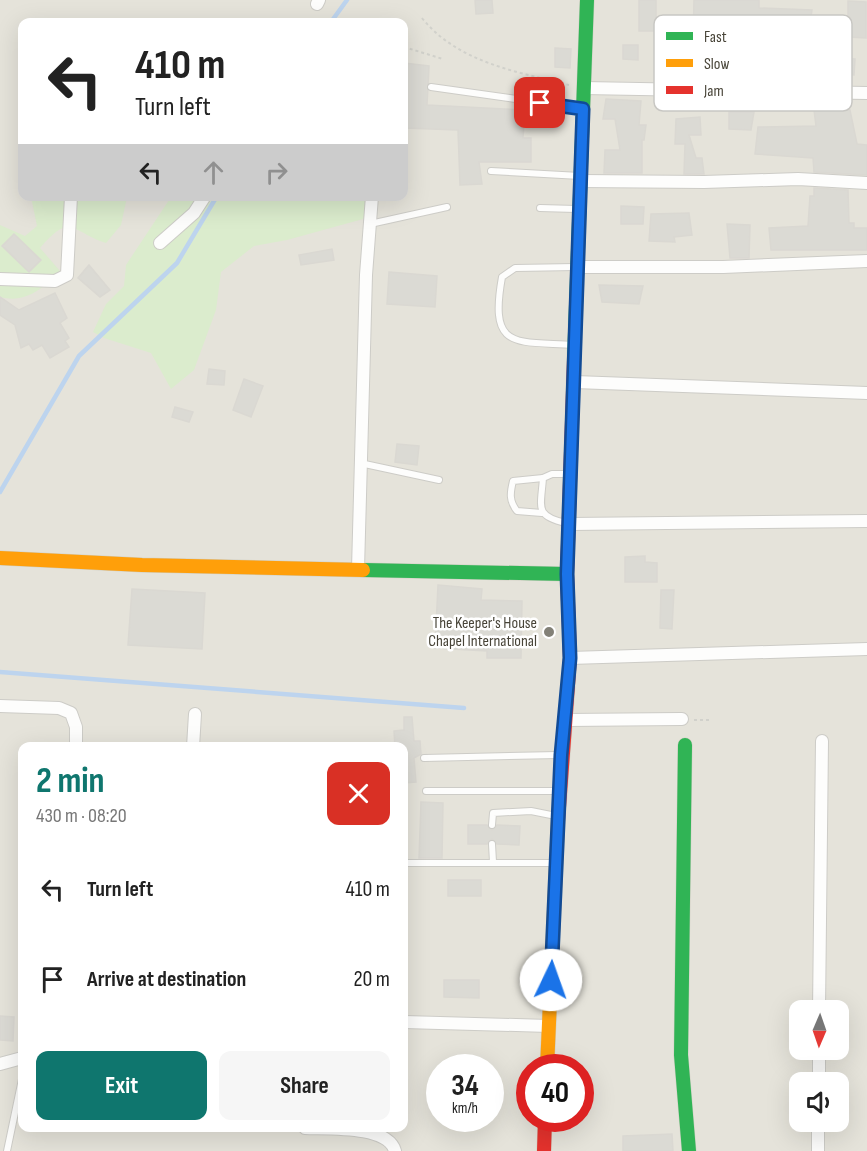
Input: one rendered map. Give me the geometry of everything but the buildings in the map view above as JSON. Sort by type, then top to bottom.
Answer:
[{"type":"street","points":[[548,1054],[561,755],[570,658],[567,574],[587,0]]},
{"type":"street","points":[[584,88],[654,89]]},
{"type":"street","points":[[852,93],[867,93]]},
{"type":"street","points":[[581,178],[704,182],[798,179],[867,183]]},
{"type":"street","points":[[0,279],[55,281],[67,275],[71,201]]},
{"type":"street","points":[[160,243],[195,213],[202,201]]},
{"type":"street","points":[[358,569],[360,463],[372,201]]},
{"type":"street","points":[[579,267],[723,267],[867,261]]},
{"type":"street","points":[[575,382],[867,393]]},
{"type":"street","points":[[570,524],[867,521]]},
{"type":"street","points":[[0,558],[198,568],[567,574]]},
{"type":"street","points":[[570,658],[867,649]]},
{"type":"street","points":[[0,706],[59,708],[71,713],[76,727],[75,742]]},
{"type":"street","points":[[193,742],[195,714]]},
{"type":"street","points":[[566,720],[682,719]]},
{"type":"street","points":[[819,1000],[822,741]]},
{"type":"street","points":[[685,745],[681,1055],[689,1151]]},
{"type":"street","points":[[408,1022],[549,1026]]},
{"type":"street","points":[[0,1064],[18,1059]]},
{"type":"street","points":[[369,1132],[386,1138],[395,1151]]},
{"type":"street","points":[[544,1151],[545,1132]]},
{"type":"street","points":[[818,1132],[818,1151]]},
{"type":"lane","points":[[431,87],[583,109]]},
{"type":"lane","points":[[491,171],[581,178]]},
{"type":"lane","points":[[370,224],[447,207]]},
{"type":"lane","points":[[540,208],[580,210]]},
{"type":"lane","points":[[576,345],[522,342],[505,336],[500,329],[500,286],[502,277],[515,268],[579,267]]},
{"type":"lane","points":[[360,463],[439,480]]},
{"type":"lane","points":[[542,513],[517,511],[511,503],[513,481],[572,473]]},
{"type":"lane","points":[[543,478],[542,513],[547,519],[570,524]]},
{"type":"lane","points":[[424,758],[561,755]]},
{"type":"lane","points":[[426,791],[560,791]]},
{"type":"lane","points":[[492,825],[493,813],[531,811],[559,817]]},
{"type":"lane","points":[[492,844],[493,862]]},
{"type":"lane","points":[[408,863],[557,863]]},
{"type":"lane","points":[[7,1151],[18,1098]]},
{"type":"path","points":[[422,18],[434,32],[454,48],[510,70],[584,88]]},
{"type":"path","points":[[408,48],[443,59]]},
{"type":"shaded area","points":[[0,0],[867,0],[867,1151],[0,1151]]},
{"type":"green space","points":[[32,201],[126,201],[121,225],[106,243],[72,228],[66,227],[59,230],[40,248],[60,271],[33,293],[18,298],[0,297],[0,225],[25,236],[37,226]]},
{"type":"green space","points":[[168,201],[377,201],[374,216],[287,240],[254,246],[221,272],[216,310],[194,370],[171,389],[151,353],[104,338],[93,332],[106,304],[124,286],[126,265]]},
{"type":"waterway","points":[[334,18],[347,0]]},
{"type":"waterway","points":[[0,492],[79,356],[177,263],[214,201]]},
{"type":"waterway","points":[[0,672],[464,708]]},
{"type":"traffic: fast","points":[[574,360],[587,0]]},
{"type":"traffic: fast","points":[[363,570],[567,574]]},
{"type":"traffic: fast","points":[[685,745],[681,1055],[689,1151]]},
{"type":"traffic: slow","points":[[0,558],[142,565],[363,570]]},
{"type":"traffic: slow","points":[[548,1054],[558,821]]},
{"type":"traffic: jam","points":[[558,821],[570,658],[567,574],[574,360]]},
{"type":"traffic: jam","points":[[544,1151],[545,1132]]},
{"type":"place","name":"The Keeper's House Chapel International","points":[[549,632]]},
{"type":"route","points":[[540,103],[583,109],[567,574],[570,658],[561,755],[551,980]]}]
